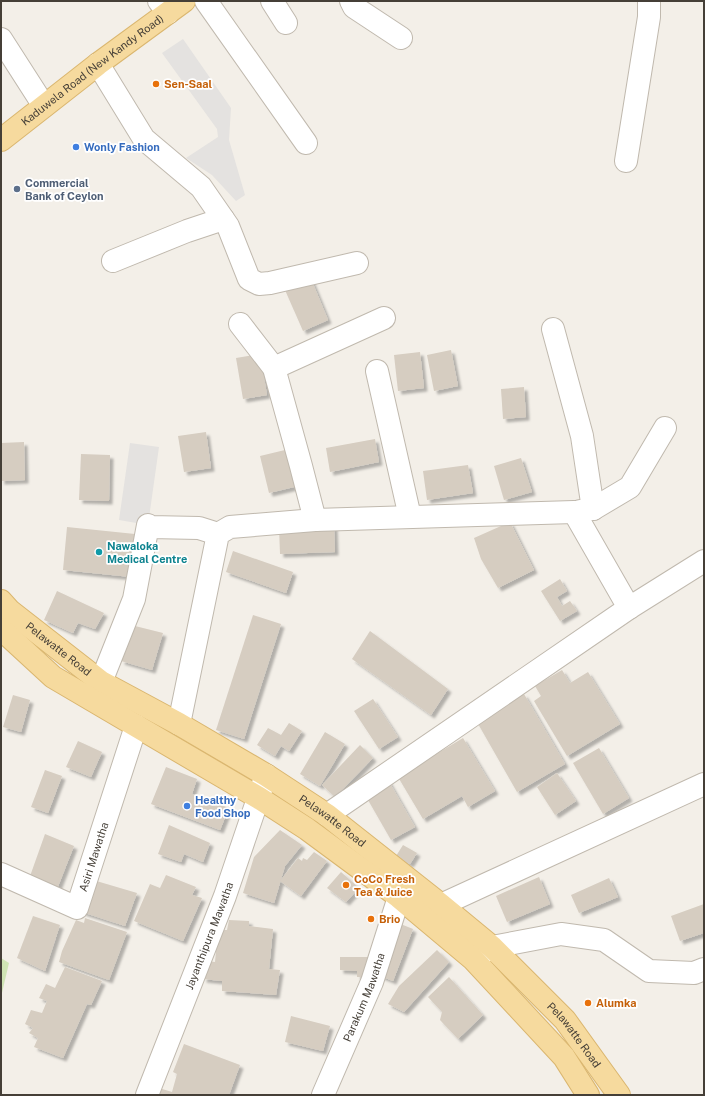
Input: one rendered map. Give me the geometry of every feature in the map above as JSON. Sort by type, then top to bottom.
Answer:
[{"type":"main road","name":"Kaduwela Road (New Kandy Road)","points":[[1,140],[170,5]]},
{"type":"main road","name":"Pelawatte Road","points":[[1,601],[10,611],[101,682],[179,724],[266,775],[327,815],[441,905],[492,947],[565,1020],[619,1095]]},
{"type":"main road","name":"Pelawatte Road","points":[[1,629],[54,677],[259,798],[308,829],[399,897],[473,959],[564,1057],[588,1095]]},
{"type":"street","points":[[206,1],[306,143]]},
{"type":"street","points":[[272,1],[286,23]]},
{"type":"street","points":[[351,1],[354,6],[401,38]]},
{"type":"street","points":[[626,161],[648,17],[649,1]]},
{"type":"street","points":[[1,39],[44,106]]},
{"type":"street","points":[[98,64],[144,139],[201,188],[228,226],[249,279],[259,284],[270,283],[357,264]]},
{"type":"street","points":[[113,261],[187,231],[223,219]]},
{"type":"street","points":[[274,368],[384,318]]},
{"type":"street","points":[[240,324],[274,368],[315,520]]},
{"type":"street","points":[[553,329],[582,436],[583,511],[629,608]]},
{"type":"street","points":[[377,371],[410,517]]},
{"type":"street","points":[[101,682],[134,599],[148,525],[150,527],[199,528],[218,534],[230,527],[315,520],[583,511],[630,487],[664,428]]},
{"type":"street","points":[[179,724],[218,534]]},
{"type":"street","points":[[327,815],[629,608],[704,561]]},
{"type":"street","name":"Asiri Mawatha","points":[[1,874],[77,908],[136,726]]},
{"type":"street","name":"Jayanthipura Mawatha","points":[[147,1095],[225,896],[266,775]]},
{"type":"street","points":[[441,905],[704,784]]},
{"type":"street","name":"Parakum Mawatha","points":[[323,1095],[372,982],[399,897]]},
{"type":"street","points":[[473,959],[492,947],[561,934],[604,940],[649,971],[701,972]]},
{"type":"green space","points":[[1,958],[9,963],[1,997]]},
{"type":"shaded area","points":[[183,39],[231,108],[229,140],[245,195],[236,201],[212,175],[186,158],[218,137],[217,129],[162,53]]},
{"type":"shaded area","points":[[130,443],[159,447],[148,525],[119,520]]},
{"type":"building","points":[[311,279],[328,320],[303,331],[285,290]]},
{"type":"building","points":[[451,350],[458,386],[434,391],[427,355]]},
{"type":"building","points":[[420,352],[424,388],[398,391],[394,355]]},
{"type":"building","points":[[260,354],[267,395],[243,399],[236,358]]},
{"type":"building","points":[[524,387],[526,417],[503,419],[501,389]]},
{"type":"building","points":[[206,432],[211,468],[184,472],[178,436]]},
{"type":"building","points":[[375,439],[379,462],[330,472],[326,448]]},
{"type":"building","points":[[24,442],[25,480],[1,481],[1,443]]},
{"type":"building","points":[[285,450],[294,487],[269,493],[260,456]]},
{"type":"building","points":[[81,454],[110,455],[109,501],[79,500]]},
{"type":"building","points":[[521,458],[532,492],[504,500],[494,466]]},
{"type":"building","points":[[468,465],[473,493],[427,500],[423,471]]},
{"type":"building","points":[[510,522],[534,570],[498,588],[481,559],[474,538]]},
{"type":"building","points":[[334,524],[335,552],[280,554],[279,527]]},
{"type":"building","name":"Nawaloka Medical Centre","points":[[67,527],[135,534],[131,577],[63,570]]},
{"type":"building","points":[[233,551],[293,572],[286,593],[226,572]]},
{"type":"building","points":[[560,579],[567,591],[557,597],[562,606],[570,601],[577,611],[560,621],[541,591]]},
{"type":"building","points":[[57,591],[104,613],[95,629],[78,623],[73,633],[44,620]]},
{"type":"building","points":[[253,615],[281,624],[244,739],[216,730]]},
{"type":"building","points":[[131,625],[163,633],[152,670],[121,661]]},
{"type":"building","points":[[370,631],[448,689],[431,715],[352,659]]},
{"type":"building","points":[[562,670],[570,683],[588,672],[620,724],[567,756],[534,701],[541,696],[535,686]]},
{"type":"building","points":[[524,694],[565,764],[517,792],[473,715],[498,709]]},
{"type":"building","points":[[13,695],[30,700],[21,732],[3,727]]},
{"type":"building","points":[[373,699],[398,737],[379,749],[354,711]]},
{"type":"building","points":[[289,723],[302,731],[289,751],[281,746],[275,756],[257,745],[268,728],[281,735]]},
{"type":"building","points":[[325,732],[345,744],[320,786],[300,774]]},
{"type":"building","points":[[463,738],[495,791],[468,807],[462,796],[423,819],[398,777]]},
{"type":"building","points":[[78,741],[102,752],[91,777],[66,767]]},
{"type":"building","points":[[360,745],[373,758],[335,797],[322,785]]},
{"type":"building","points":[[599,748],[629,798],[603,814],[573,763]]},
{"type":"building","points":[[166,767],[197,779],[192,794],[229,808],[220,830],[151,804]]},
{"type":"building","points":[[45,770],[62,776],[48,813],[31,807]]},
{"type":"building","points":[[557,773],[576,801],[555,815],[537,787]]},
{"type":"building","points":[[388,780],[415,827],[391,840],[364,793]]},
{"type":"building","points":[[169,825],[210,843],[203,862],[184,854],[181,862],[158,854]]},
{"type":"building","points":[[280,830],[302,845],[285,866],[274,903],[243,893],[254,857]]},
{"type":"building","points":[[45,834],[74,846],[57,889],[29,879]]},
{"type":"building","points":[[403,845],[417,853],[410,864],[396,856]]},
{"type":"building","points":[[314,852],[327,861],[301,896],[280,881],[298,858],[302,861],[303,858],[307,860]]},
{"type":"building","points":[[341,872],[359,888],[346,902],[327,888]]},
{"type":"building","points":[[166,875],[196,887],[192,895],[202,898],[183,941],[134,921],[150,884],[160,888]]},
{"type":"building","points":[[539,877],[550,904],[507,922],[496,896]]},
{"type":"building","points":[[609,878],[618,897],[579,913],[571,895]]},
{"type":"building","points":[[93,880],[137,893],[125,926],[82,912]]},
{"type":"building","points":[[704,904],[704,933],[680,941],[671,916]]},
{"type":"building","points":[[33,916],[60,925],[45,971],[17,958]]},
{"type":"building","points":[[85,918],[127,932],[109,980],[59,962],[62,951],[76,920],[84,923]]},
{"type":"building","points":[[229,920],[249,921],[249,926],[273,929],[269,969],[280,970],[276,995],[222,991],[222,981],[203,979],[206,961],[215,962],[218,930],[227,930]]},
{"type":"building","points":[[398,923],[413,929],[393,981],[378,975]]},
{"type":"building","points":[[437,950],[449,962],[404,1012],[388,1004],[399,986]]},
{"type":"building","points":[[340,957],[368,957],[368,977],[357,977],[357,971],[340,970]]},
{"type":"building","points":[[65,967],[102,981],[91,1005],[87,1004],[63,1058],[34,1047],[38,1038],[29,1033],[33,1028],[25,1024],[31,1010],[42,1013],[47,1001],[39,998],[46,984],[55,988]]},
{"type":"building","points":[[449,977],[483,1015],[458,1039],[440,1020],[442,1012],[428,997]]},
{"type":"building","points":[[291,1016],[330,1026],[323,1051],[285,1042]]},
{"type":"building","points":[[184,1044],[240,1065],[229,1095],[156,1095],[159,1088],[172,1092],[177,1074],[173,1072]]},
{"type":"place","name":"Sen-Saal","points":[[156,84]]},
{"type":"place","name":"Wonly Fashion","points":[[76,147]]},
{"type":"place","name":"Commercial Bank of Ceylon","points":[[17,189]]},
{"type":"place","name":"Nawaloka Medical Centre","points":[[99,552]]},
{"type":"place","name":"Healthy Food Shop","points":[[187,806]]},
{"type":"place","name":"CoCo Fresh Tea & Juice","points":[[346,885]]},
{"type":"place","name":"Brio","points":[[371,919]]},
{"type":"place","name":"Alumka","points":[[588,1003]]}]
